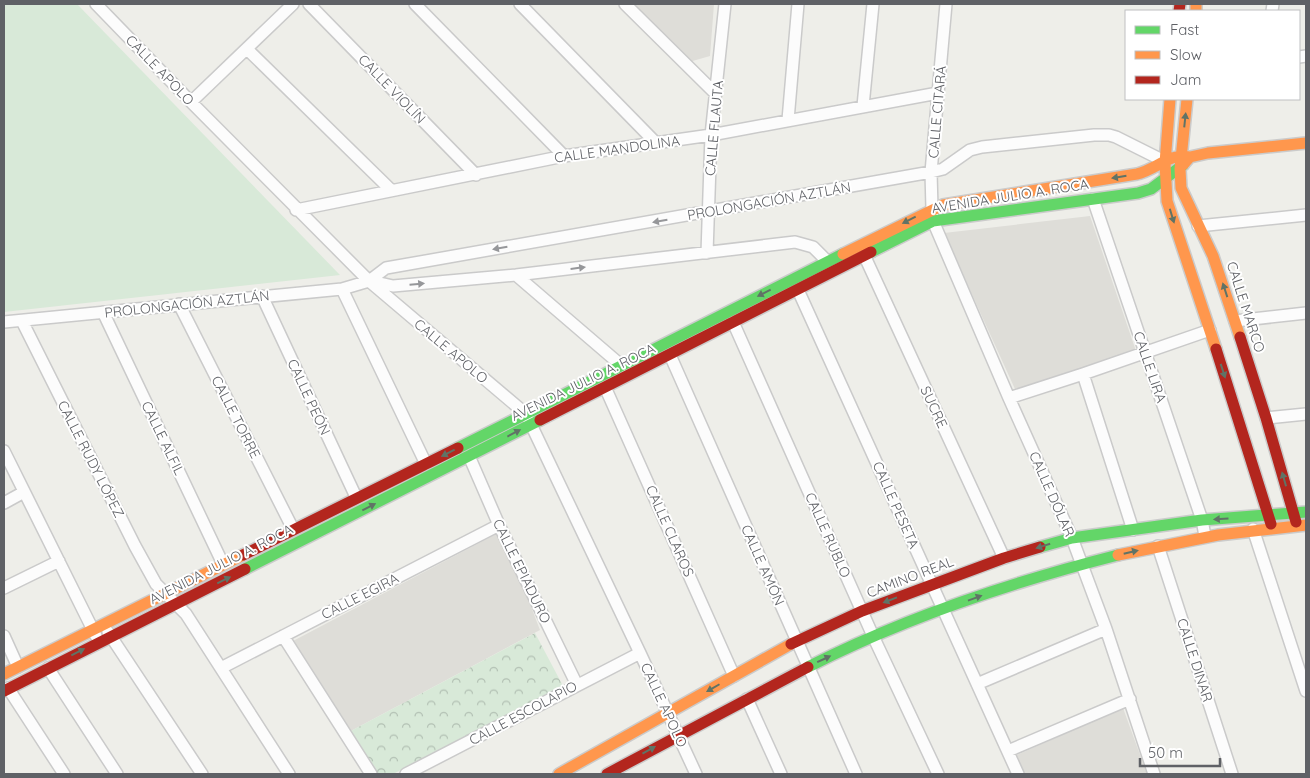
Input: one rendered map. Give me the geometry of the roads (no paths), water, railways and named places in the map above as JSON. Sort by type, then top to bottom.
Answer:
[{"type":"street","name":"CALLE APOLO","points":[[96,4],[296,210],[368,281],[528,419],[696,774]]},
{"type":"street","points":[[191,102],[294,4]]},
{"type":"street","name":"CALLE VIOLÍN","points":[[309,4],[476,174]]},
{"type":"street","points":[[415,4],[564,156]]},
{"type":"street","points":[[520,4],[656,143]]},
{"type":"street","points":[[625,4],[716,94]]},
{"type":"street","name":"CALLE FLAUTA","points":[[707,253],[711,135],[725,4]]},
{"type":"street","points":[[788,120],[798,4]]},
{"type":"street","points":[[863,106],[873,4]]},
{"type":"street","name":"CALLE CITARÁ","points":[[933,221],[931,172],[946,4]]},
{"type":"street","points":[[247,49],[391,190]]},
{"type":"street","name":"CALLE MANDOLINA","points":[[296,210],[564,156],[711,135],[938,93]]},
{"type":"street","points":[[1170,100],[1164,179],[1170,211],[1210,330],[1270,522]]},
{"type":"street","name":"CALLE MARCO","points":[[1187,100],[1186,156],[1180,169],[1181,188],[1213,256],[1266,418],[1294,513],[1302,525]]},
{"type":"street","name":"PROLONGACIÓN AZTLÁN","points":[[4,322],[342,289],[368,281],[386,268],[931,172],[943,169],[970,150],[982,147],[1108,135],[1116,137],[1164,161]]},
{"type":"street","name":"AVENIDA JULIO A. ROCA","points":[[6,689],[469,456],[528,419],[622,366],[932,209],[944,205],[1137,174],[1154,169],[1164,161],[1186,156],[1306,143]]},
{"type":"street","name":"AVENIDA JULIO A. ROCA","points":[[4,674],[356,497],[426,464],[605,387],[933,221],[1146,191],[1180,169]]},
{"type":"street","name":"CALLE LIRA","points":[[1093,199],[1202,520],[1205,536]]},
{"type":"street","points":[[1198,226],[1306,215]]},
{"type":"street","name":"CALLE DÓLAR","points":[[933,221],[1072,538],[1106,629],[1154,774]]},
{"type":"street","name":"PROLONGACIÓN AZTLÁN","points":[[368,281],[392,286],[516,275],[795,242],[813,247],[827,261]]},
{"type":"street","name":"SUCRE","points":[[865,257],[1004,558]]},
{"type":"street","points":[[516,275],[622,366]]},
{"type":"street","points":[[342,289],[426,464]]},
{"type":"street","name":"CALLE PESETA","points":[[798,290],[1018,774]]},
{"type":"street","name":"CALLE PEÓN","points":[[262,296],[356,497]]},
{"type":"street","name":"CALLE TORRE","points":[[179,304],[293,529]]},
{"type":"street","name":"CALLE ALFIL","points":[[103,312],[223,564]]},
{"type":"street","points":[[1235,321],[1306,313]]},
{"type":"street","name":"CALLE RUDY LÓPEZ","points":[[22,321],[153,579],[165,594],[186,614],[288,774]]},
{"type":"street","name":"CALLE RUBLO","points":[[733,322],[873,636],[938,774]]},
{"type":"street","points":[[1009,398],[1210,330]]},
{"type":"street","name":"CALLE AMÓN","points":[[670,355],[856,774]]},
{"type":"street","points":[[1083,374],[1133,530]]},
{"type":"street","name":"CALLE CLAROS","points":[[605,387],[734,676]]},
{"type":"street","points":[[1266,418],[1306,414]]},
{"type":"street","points":[[4,450],[99,642]]},
{"type":"street","name":"CALLE EPIADURO","points":[[469,456],[499,525],[577,684]]},
{"type":"street","points":[[4,503],[24,492]]},
{"type":"street","name":"CAMINO REAL","points":[[607,774],[678,734],[808,666],[873,636],[998,590],[1081,564],[1205,536],[1253,529],[1294,513],[1306,512]]},
{"type":"street","name":"CAMINO REAL","points":[[559,774],[668,715],[797,641],[862,611],[1004,558],[1072,538],[1202,520],[1302,525]]},
{"type":"street","name":"CALLE EGIRA","points":[[221,668],[499,525]]},
{"type":"street","points":[[1253,529],[1306,691]]},
{"type":"street","name":"CALLE DINAR","points":[[1158,546],[1232,774]]},
{"type":"street","points":[[4,588],[59,561]]},
{"type":"street","points":[[104,625],[202,774]]},
{"type":"street","points":[[977,684],[1106,629]]},
{"type":"street","points":[[4,636],[18,667]]},
{"type":"street","points":[[284,636],[372,774]]},
{"type":"street","name":"CALLE ESCOLAPIO","points":[[406,774],[640,653]]},
{"type":"street","points":[[48,668],[117,774]]},
{"type":"street","points":[[6,689],[64,774]]},
{"type":"street","points":[[747,699],[781,774]]},
{"type":"street","points":[[1008,751],[1130,699]]}]
